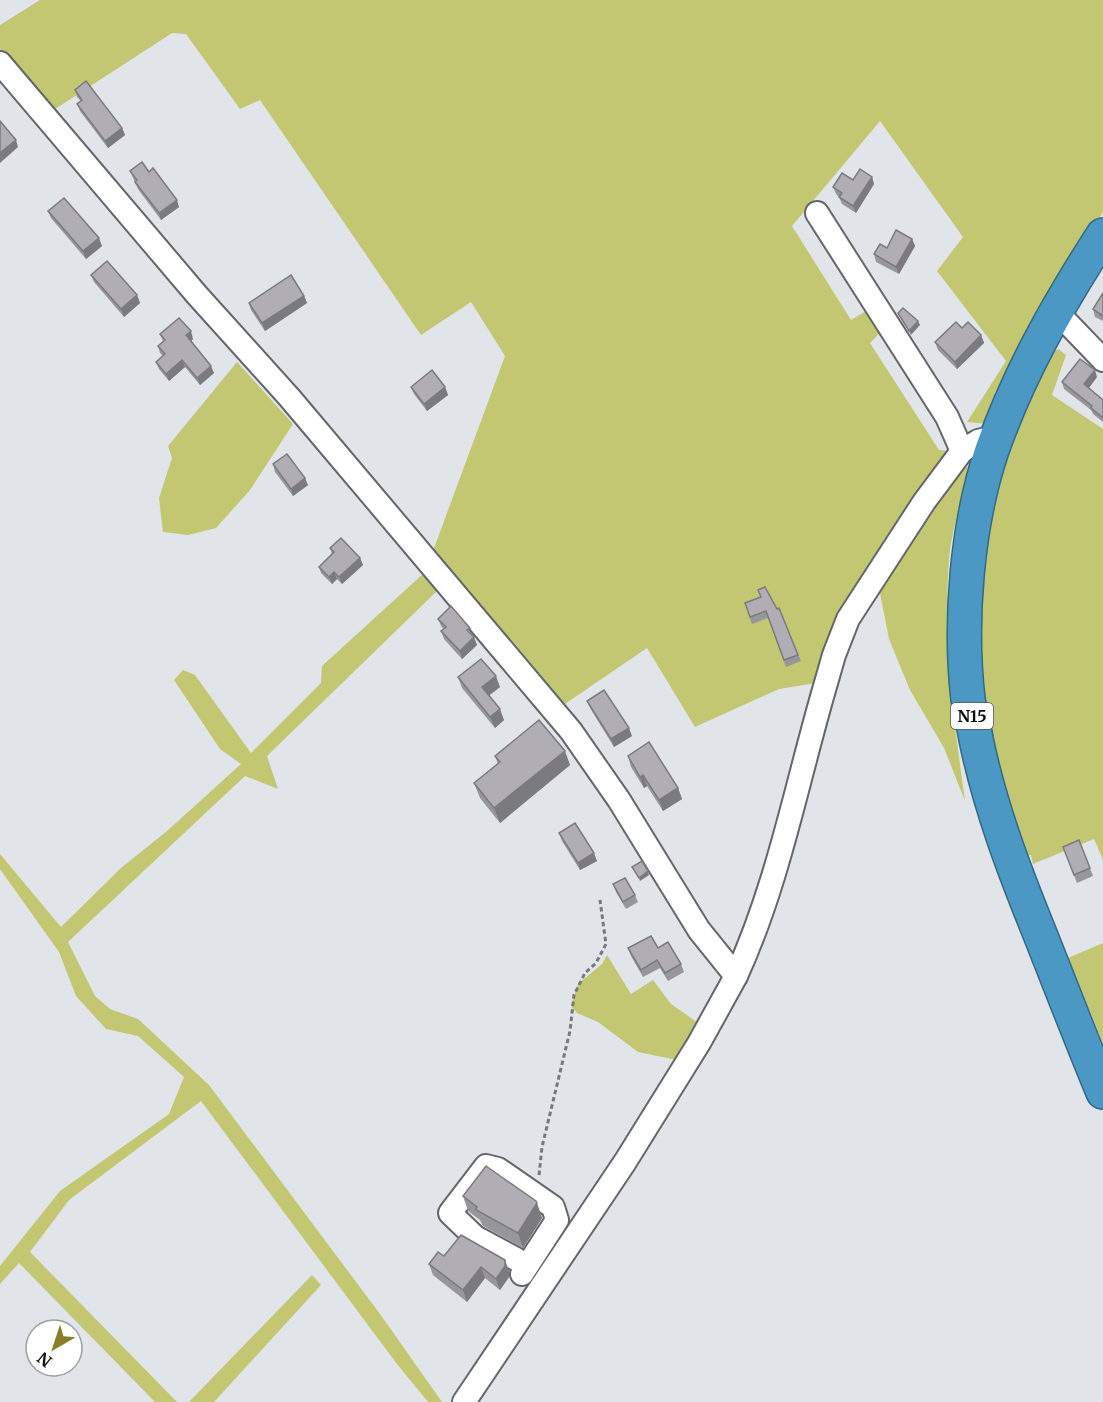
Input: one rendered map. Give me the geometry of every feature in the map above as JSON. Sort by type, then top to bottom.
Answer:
[{"type":"highway","name":"N15","points":[[1103,234],[1056,311],[1026,369],[998,436],[979,496],[968,560],[965,628],[968,699],[986,786],[1006,849],[1103,1092]]},
{"type":"street","points":[[0,63],[197,295],[289,397],[571,730],[620,800],[699,930],[736,976]]},
{"type":"street","points":[[817,213],[947,417],[962,451]]},
{"type":"street","points":[[1056,311],[1103,360]]},
{"type":"street","points":[[464,1402],[631,1152],[699,1042],[736,976],[751,942],[775,874],[812,729],[834,655],[848,619],[924,502],[962,451],[978,441],[998,436]]},
{"type":"street","points":[[524,1263],[556,1220],[554,1207],[498,1169],[486,1166],[450,1213],[475,1237],[524,1263],[557,1264]]},
{"type":"path","points":[[535,1194],[541,1186],[539,1179],[542,1147],[570,1031],[574,995],[585,973],[597,963],[606,944],[600,900]]},
{"type":"green space","points":[[40,0],[1103,0],[1103,212],[995,392],[988,424],[967,422],[1006,361],[937,271],[963,237],[880,121],[792,226],[851,320],[866,311],[881,332],[870,343],[939,450],[949,451],[816,683],[779,689],[695,727],[647,648],[556,710],[430,559],[505,356],[471,302],[421,335],[260,100],[240,109],[186,34],[172,33],[49,113],[0,58],[0,25]]},
{"type":"green space","points":[[1058,349],[1066,355],[1052,395],[1103,429],[1103,860],[1094,839],[1033,864],[1031,855],[1023,856],[987,720],[979,657],[981,566],[1002,460],[1051,354]]},
{"type":"green space","points":[[237,362],[293,424],[250,490],[216,528],[188,535],[163,532],[159,498],[172,458],[168,446]]},
{"type":"green space","points":[[969,467],[952,538],[947,621],[957,741],[965,801],[944,748],[910,690],[889,639],[879,588],[959,468]]},
{"type":"green space","points":[[424,573],[437,591],[267,756],[278,789],[245,776],[68,942],[95,996],[110,1009],[138,1019],[209,1085],[380,1314],[442,1402],[428,1402],[397,1364],[201,1101],[69,1200],[30,1252],[177,1402],[155,1402],[84,1329],[84,1318],[73,1318],[19,1263],[0,1284],[0,1266],[60,1191],[169,1114],[184,1077],[138,1036],[106,1029],[76,996],[59,952],[0,869],[0,854],[61,927],[121,868],[167,831],[241,764],[220,749],[174,680],[183,670],[195,675],[251,753],[321,683],[322,666]]},
{"type":"green space","points":[[1103,943],[1103,1043],[1068,958]]},
{"type":"green space","points":[[607,955],[631,994],[653,980],[671,1004],[701,1025],[677,1060],[638,1052],[598,1022],[577,1013],[571,1006],[578,984],[602,964]]},
{"type":"green space","points":[[312,1275],[321,1285],[214,1402],[189,1402]]},
{"type":"building","points":[[86,81],[122,128],[105,141],[77,104],[82,100],[75,90]]},
{"type":"building","points":[[0,121],[16,140],[0,153]]},
{"type":"building","points":[[142,162],[149,172],[153,168],[177,200],[159,213],[135,182],[137,180],[130,171]]},
{"type":"building","points":[[860,169],[872,177],[853,206],[839,197],[842,193],[833,187],[842,173],[853,180]]},
{"type":"building","points":[[64,198],[99,238],[83,251],[48,211]]},
{"type":"building","points":[[896,230],[912,239],[896,267],[874,254],[880,244],[887,248]]},
{"type":"building","points":[[107,261],[137,295],[121,309],[91,275]]},
{"type":"building","points":[[291,275],[304,296],[262,323],[249,303]]},
{"type":"building","points":[[1103,293],[1103,316],[1093,309]]},
{"type":"building","points":[[903,308],[918,321],[909,331],[898,313]]},
{"type":"building","points":[[179,318],[191,331],[186,335],[211,366],[197,378],[182,360],[166,374],[156,362],[165,354],[158,346],[165,340],[160,334]]},
{"type":"building","points":[[956,322],[962,328],[968,322],[981,335],[955,362],[935,342]]},
{"type":"building","points":[[1080,359],[1095,370],[1084,384],[1103,400],[1103,418],[1062,382]]},
{"type":"building","points":[[432,370],[445,387],[424,404],[411,387]]},
{"type":"building","points":[[287,454],[305,478],[291,489],[273,464]]},
{"type":"building","points":[[341,538],[360,558],[339,577],[334,572],[329,577],[319,567],[334,552],[330,548]]},
{"type":"building","points":[[765,587],[777,609],[779,608],[798,655],[784,660],[766,611],[750,617],[745,603],[761,597],[758,590]]},
{"type":"building","points":[[451,606],[470,628],[467,630],[474,637],[460,651],[441,631],[446,627],[438,619]]},
{"type":"building","points":[[481,659],[496,676],[482,687],[500,709],[490,717],[458,677]]},
{"type":"building","points":[[604,690],[629,728],[611,739],[587,701]]},
{"type":"building","points":[[539,720],[565,751],[494,808],[474,783],[500,762],[495,756]]},
{"type":"building","points":[[649,742],[678,788],[659,800],[643,775],[640,777],[628,756]]},
{"type":"building","points":[[575,823],[594,853],[578,863],[559,833]]},
{"type":"building","points":[[1079,840],[1090,868],[1074,875],[1063,847]]},
{"type":"building","points":[[642,861],[648,871],[639,878],[632,867]]},
{"type":"building","points":[[625,878],[635,895],[623,902],[613,884]]},
{"type":"building","points":[[651,936],[658,948],[668,942],[681,964],[665,973],[657,960],[641,970],[628,948]]},
{"type":"building","points":[[486,1166],[537,1203],[518,1233],[478,1211],[477,1207],[463,1196]]},
{"type":"building","points":[[461,1235],[505,1260],[505,1266],[496,1279],[481,1267],[463,1290],[429,1264],[438,1252],[444,1256]]}]
